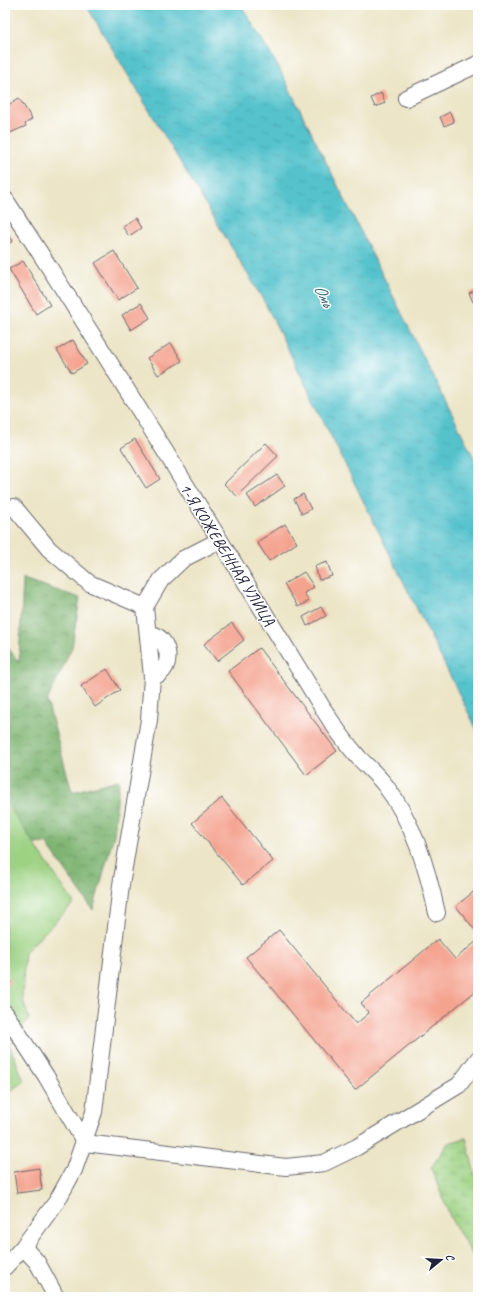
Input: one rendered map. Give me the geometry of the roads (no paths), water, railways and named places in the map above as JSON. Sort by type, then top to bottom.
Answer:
[{"type":"street","points":[[406,98],[478,64]]},
{"type":"street","name":"1-Я КОЖЕВЕННАЯ УЛИЦА","points":[[5,199],[220,540],[332,725],[357,756],[385,785],[406,818],[420,848],[429,877],[437,913]]},
{"type":"street","points":[[14,507],[49,549],[89,583],[145,608]]},
{"type":"street","points":[[5,1267],[23,1247],[56,1201],[74,1170],[85,1143],[95,1104],[121,884],[149,720],[152,678],[145,608],[161,580],[183,559],[220,540]]},
{"type":"street","points":[[5,1013],[46,1076],[85,1143]]},
{"type":"street","points":[[85,1143],[286,1166],[324,1163],[357,1147],[459,1085],[478,1059]]},
{"type":"street","points":[[23,1247],[37,1262],[56,1297]]},
{"type":"water","name":"Омь","points":[[86,5],[241,5],[279,68],[478,466],[478,732],[265,303]]}]
